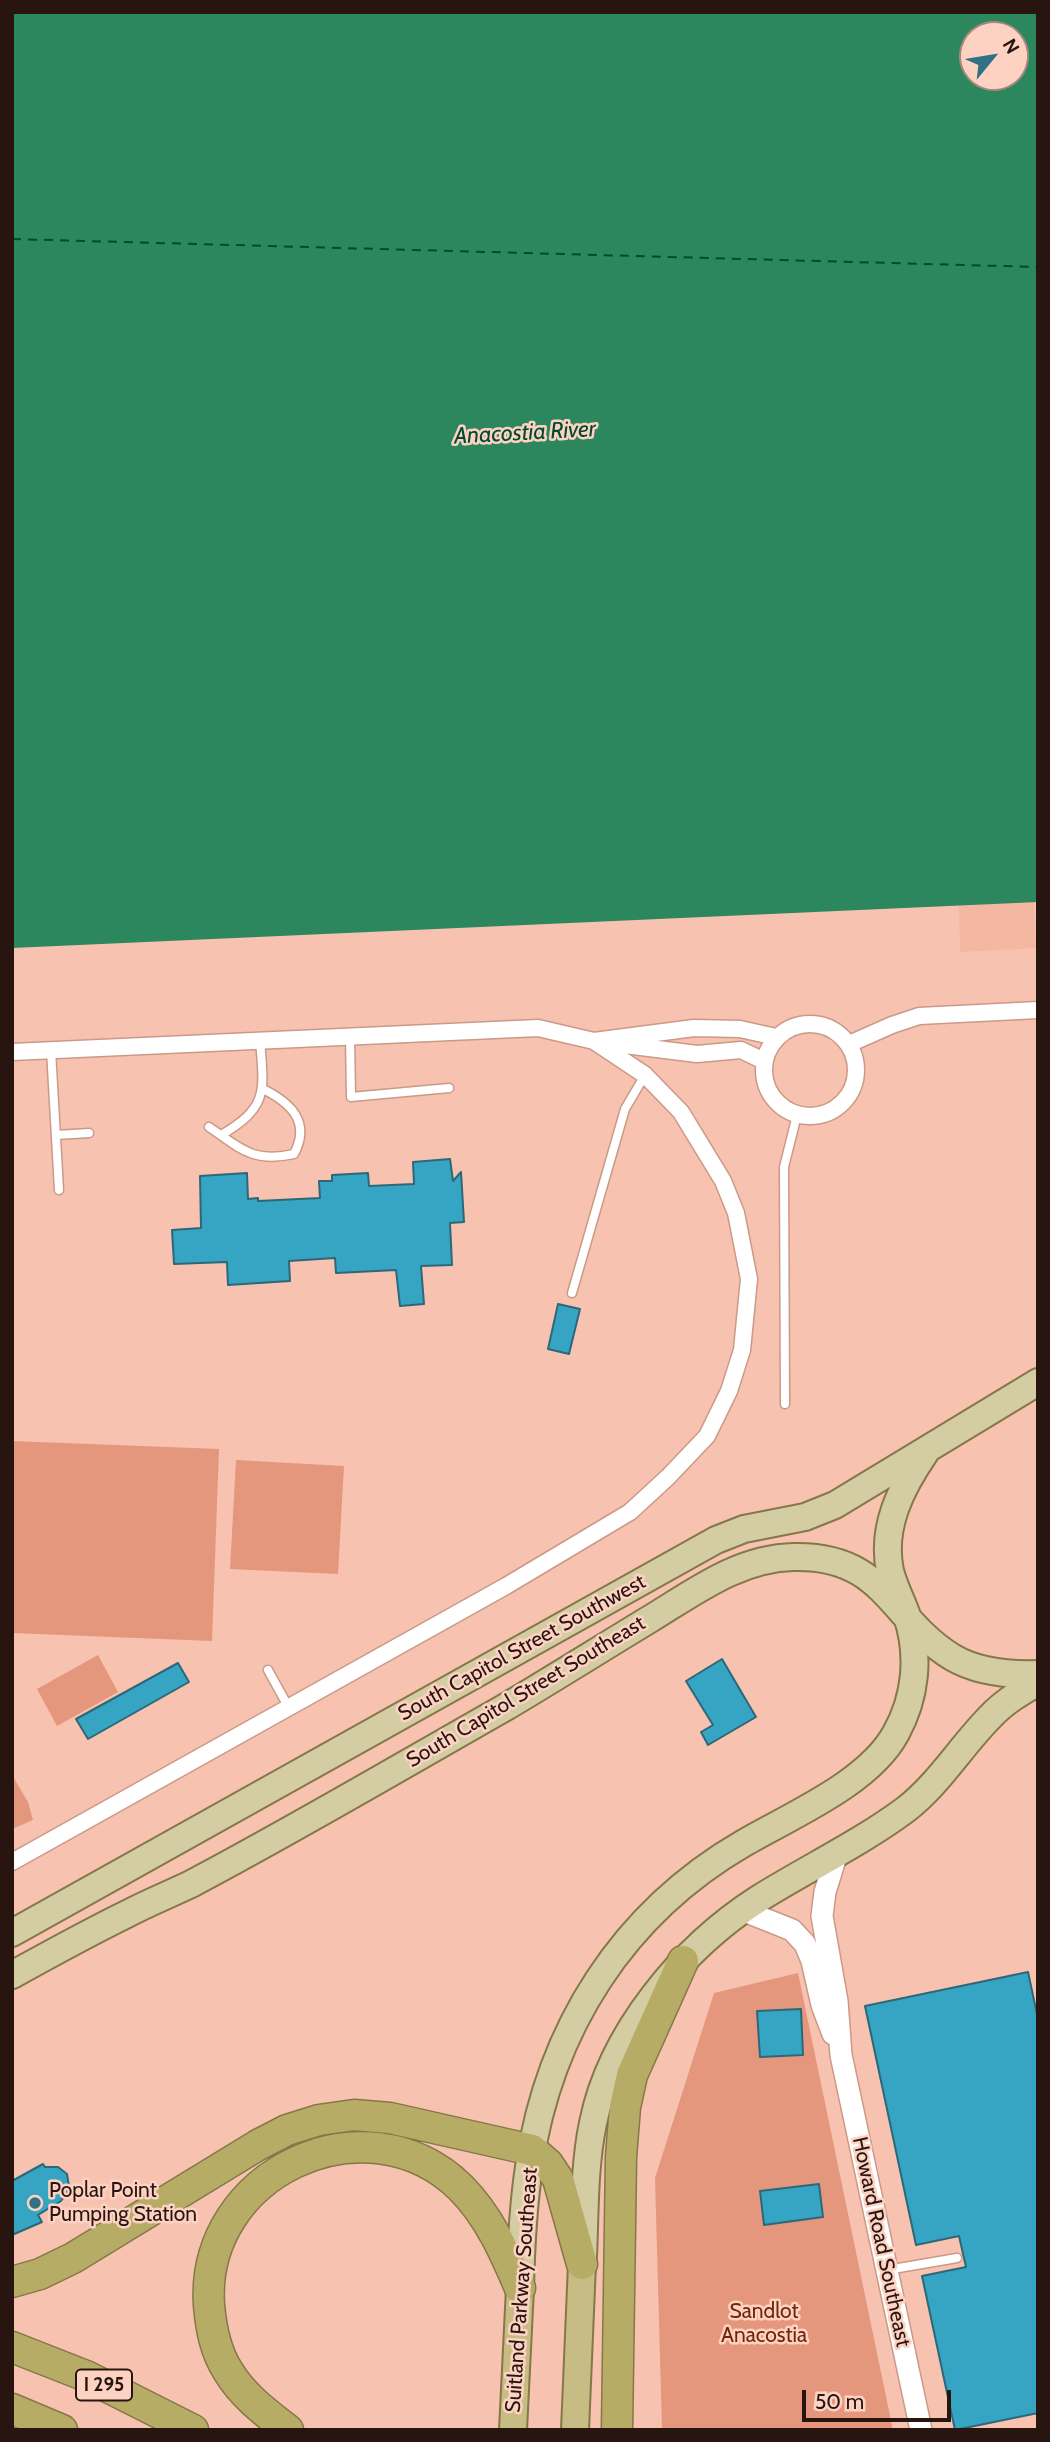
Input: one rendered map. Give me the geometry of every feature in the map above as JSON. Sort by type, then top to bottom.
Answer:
[{"type":"highway","points":[[617,2430],[621,2157],[625,2107],[632,2075],[683,1961]]},
{"type":"highway","points":[[12,2282],[40,2274],[73,2258],[258,2145],[287,2130],[320,2120],[354,2115],[390,2118],[531,2150],[548,2164],[558,2179],[582,2264],[575,2430]]},
{"type":"highway","points":[[288,2430],[256,2405],[226,2369],[211,2328],[208,2294],[214,2254],[229,2220],[250,2193],[275,2172],[321,2152],[355,2147],[389,2150],[422,2161],[448,2178],[476,2206],[498,2239],[520,2288]]},
{"type":"highway","name":"Suitland Parkway Southeast","points":[[513,2430],[520,2288]]},
{"type":"highway","name":"I 295","points":[[12,2347],[86,2376],[193,2430]]},
{"type":"highway","points":[[12,2409],[62,2430]]},
{"type":"main road","name":"South Capitol Street Southwest","points":[[12,1933],[716,1540],[744,1529],[805,1517],[835,1505],[1038,1382]]},
{"type":"main road","name":"Suitland Parkway Southeast","points":[[520,2288],[523,2216],[531,2150],[551,2076],[579,2010],[605,1968],[636,1930],[671,1895],[711,1863],[855,1779],[878,1759],[902,1721],[912,1690],[914,1648],[907,1615],[890,1570],[888,1546],[892,1514],[905,1485],[931,1446]]},
{"type":"main road","name":"South Capitol Street Southeast","points":[[12,1975],[190,1884],[381,1778],[735,1569],[778,1558],[806,1557],[836,1562],[870,1578],[895,1600],[931,1641],[954,1658],[993,1671],[1038,1674]]},
{"type":"main road","points":[[582,2264],[590,2145],[598,2104],[612,2068],[637,2021],[656,1994],[683,1961],[742,1910],[837,1853],[916,1801],[993,1714],[1038,1682]]},
{"type":"street","points":[[849,1044],[919,1016],[1038,1010]]},
{"type":"street","points":[[806,1024],[822,1025],[837,1032],[849,1044],[857,1071],[848,1098],[838,1108],[811,1117],[797,1115],[774,1100],[763,1075],[768,1048],[776,1037],[790,1028],[806,1024]]},
{"type":"street","points":[[12,1052],[538,1028],[594,1041],[697,1054],[741,1050],[764,1061]]},
{"type":"street","points":[[594,1041],[695,1028],[740,1029],[776,1037]]},
{"type":"street","points":[[12,1862],[506,1586],[630,1512],[707,1436],[729,1391],[742,1350],[750,1279],[736,1213],[723,1181],[681,1112],[645,1076],[594,1041]]},
{"type":"street","name":"Howard Road Southeast","points":[[837,1853],[825,1892],[822,1916],[837,2001],[841,2055],[921,2430]]},
{"type":"street","name":"Howard Road Southeast","points":[[742,1910],[792,1930],[805,1944],[812,1961],[822,2005],[841,2055]]},
{"type":"lane","points":[[350,1036],[351,1097],[449,1088]]},
{"type":"lane","points":[[220,1135],[244,1122],[260,1099],[263,1089],[260,1040]]},
{"type":"lane","points":[[51,1050],[59,1190]]},
{"type":"lane","points":[[572,1293],[625,1109],[645,1076]]},
{"type":"lane","points":[[209,1127],[254,1156],[273,1159],[294,1154],[300,1142],[301,1130],[295,1112],[285,1101],[263,1089]]},
{"type":"lane","points":[[785,1404],[784,1167],[797,1115]]},
{"type":"lane","points":[[56,1135],[89,1133]]},
{"type":"lane","points":[[268,1671],[289,1707]]},
{"type":"lane","points":[[887,2270],[957,2258]]},
{"type":"shaded area","points":[[1030,800],[1036,948],[960,952],[959,905]]},
{"type":"green space","points":[[12,1441],[219,1449],[212,1641],[12,1633]]},
{"type":"green space","points":[[236,1460],[344,1466],[338,1574],[230,1569]]},
{"type":"green space","points":[[98,1655],[118,1692],[57,1726],[37,1689]]},
{"type":"green space","points":[[12,1775],[28,1802],[33,1820],[12,1829]]},
{"type":"green space","name":"Sandlot Anacostia","points":[[798,1973],[893,2430],[662,2430],[655,2178],[714,1993]]},
{"type":"water","name":"Anacostia River","points":[[12,12],[1038,12],[1038,902],[12,948]]},
{"type":"building","points":[[450,1159],[453,1181],[461,1172],[464,1222],[450,1223],[452,1265],[421,1266],[424,1304],[400,1306],[396,1270],[336,1273],[335,1258],[289,1261],[290,1281],[228,1285],[227,1262],[174,1264],[172,1230],[201,1228],[200,1176],[247,1173],[248,1199],[258,1198],[258,1201],[320,1198],[319,1181],[332,1181],[332,1175],[368,1173],[369,1186],[414,1184],[413,1162]]},
{"type":"building","points":[[558,1304],[580,1309],[569,1354],[548,1349]]},
{"type":"building","points":[[722,1659],[756,1717],[708,1745],[701,1732],[713,1725],[686,1681]]},
{"type":"building","points":[[178,1663],[189,1682],[88,1739],[76,1719]]},
{"type":"building","points":[[1028,1972],[1038,2019],[1038,2413],[955,2430],[922,2276],[966,2267],[959,2236],[916,2245],[865,2006]]},
{"type":"building","points":[[801,2009],[803,2055],[760,2057],[757,2011]]},
{"type":"building","name":"Poplar Point Pumping Station","points":[[43,2164],[45,2167],[58,2167],[67,2174],[68,2191],[61,2201],[38,2215],[42,2222],[12,2235],[12,2181]]},
{"type":"building","points":[[819,2184],[823,2217],[764,2225],[760,2191]]},
{"type":"ferry route","points":[[12,239],[1038,267]]},
{"type":"place","name":"Poplar Point Pumping Station","points":[[35,2203]]}]
